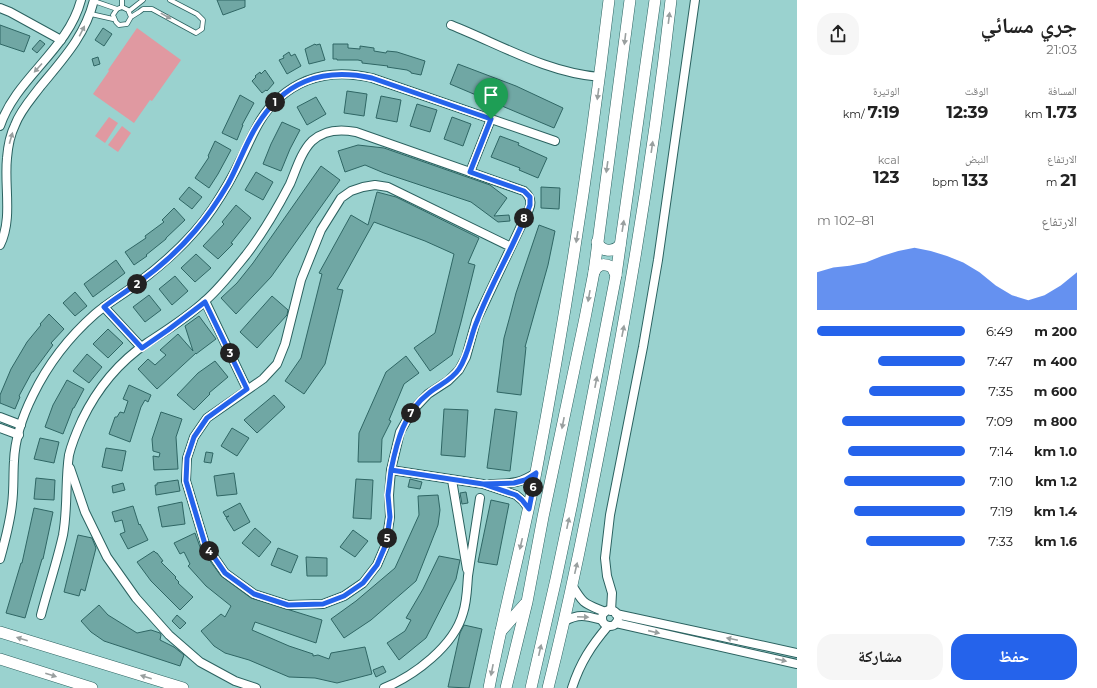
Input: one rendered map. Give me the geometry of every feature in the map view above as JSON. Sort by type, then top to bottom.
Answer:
[{"type":"street","points":[[0,126],[12,101],[66,34],[78,10],[80,0]]},
{"type":"street","points":[[489,688],[500,633],[529,509],[560,348],[586,179],[609,0]]},
{"type":"street","points":[[506,688],[526,602],[594,272],[630,0]]},
{"type":"street","points":[[530,688],[550,609],[616,275],[655,0]]},
{"type":"street","points":[[548,688],[565,621],[579,555],[626,315],[662,82],[671,0]]},
{"type":"street","points":[[616,623],[618,620],[611,612],[612,593],[607,576],[605,558],[610,515],[643,347],[658,260],[695,0]]},
{"type":"street","points":[[0,245],[6,222],[6,158],[9,141],[15,124],[23,108],[77,42],[91,14],[94,1]]},
{"type":"street","points":[[0,8],[61,40]]},
{"type":"street","points":[[451,25],[549,66],[574,74],[600,77]]},
{"type":"street","points":[[0,559],[10,517],[14,460],[18,435],[34,394],[50,366],[77,331],[104,307],[137,284],[176,253],[195,232],[228,185],[255,128],[268,109],[283,94],[306,81],[322,76],[355,74],[372,78],[555,141]]},
{"type":"street","points":[[470,172],[491,119]]},
{"type":"street","points":[[40,615],[63,534],[67,508],[70,452],[76,433],[92,401],[116,370],[142,348],[205,302],[236,268],[274,213],[307,146],[313,140],[320,135],[338,130],[356,132],[524,191],[530,197],[530,205],[511,247],[476,321],[466,357],[459,370],[448,381],[428,394],[412,411],[400,432],[391,470],[388,495],[390,517],[386,544],[377,565],[363,583],[344,596],[323,604],[288,605],[254,594],[225,573],[205,544],[186,481],[187,458],[194,437],[207,418],[263,379],[277,364],[285,344],[301,280],[321,230],[341,198],[351,191],[363,187],[375,185],[388,187],[511,247]]},
{"type":"street","points":[[597,242],[601,248],[607,250],[614,249],[620,244]]},
{"type":"street","points":[[594,272],[597,267],[606,264],[612,267],[616,275]]},
{"type":"street","points":[[205,302],[247,389]]},
{"type":"street","points":[[104,307],[142,348]]},
{"type":"street","points":[[0,417],[21,425]]},
{"type":"street","points":[[0,428],[18,435]]},
{"type":"street","points":[[69,465],[85,512],[107,557],[136,598],[169,635],[200,662],[235,681],[256,688]]},
{"type":"street","points":[[391,470],[483,484],[514,483],[525,480],[536,473]]},
{"type":"street","points":[[452,480],[468,577]]},
{"type":"street","points":[[483,484],[516,495],[529,509]]},
{"type":"street","points":[[384,688],[397,683],[421,667],[455,632],[463,613],[480,498]]},
{"type":"street","points":[[572,585],[585,604],[611,612],[797,654]]},
{"type":"street","points":[[500,633],[526,602]]},
{"type":"street","points":[[602,620],[602,616],[611,612]]},
{"type":"street","points":[[565,621],[573,616],[582,615],[602,620],[603,623],[608,626]]},
{"type":"street","points":[[572,688],[578,669],[595,641],[608,626],[616,623],[797,664]]},
{"type":"street","points":[[0,632],[184,688]]},
{"type":"street","points":[[0,659],[92,688]]},
{"type":"lane","points":[[122,0],[122,7]]},
{"type":"lane","points":[[129,11],[143,0]]},
{"type":"lane","points":[[91,14],[114,19],[119,25],[123,25],[127,24],[131,17],[143,10],[152,9],[196,33],[202,29],[203,20],[197,14],[170,0]]},
{"type":"lane","points":[[94,1],[117,9]]},
{"type":"lane","points":[[114,19],[113,15],[117,9],[122,7]]},
{"type":"lane","points":[[122,7],[129,11],[131,17]]},
{"type":"shaded area","points":[[137,28],[181,60],[152,101],[150,100],[134,123],[93,94]]},
{"type":"shaded area","points":[[109,117],[118,123],[105,143],[95,136]]},
{"type":"shaded area","points":[[122,126],[131,133],[118,152],[108,145]]},
{"type":"building","points":[[217,0],[245,0],[245,7],[223,15]]},
{"type":"building","points":[[0,25],[30,36],[24,52],[0,44]]},
{"type":"building","points":[[103,28],[112,34],[104,46],[95,40]]},
{"type":"building","points":[[40,40],[45,44],[37,53],[32,49]]},
{"type":"building","points":[[315,44],[320,44],[325,60],[309,64],[305,49]]},
{"type":"building","points":[[333,44],[348,44],[348,48],[360,49],[360,46],[374,48],[374,51],[386,53],[387,51],[397,52],[425,61],[421,75],[411,73],[407,70],[387,67],[388,66],[362,63],[362,61],[358,60],[337,60],[333,59]]},
{"type":"building","points":[[289,52],[291,56],[295,54],[301,66],[287,74],[279,60],[284,58],[283,56]]},
{"type":"building","points":[[98,57],[100,64],[94,66],[92,59]]},
{"type":"building","points":[[458,64],[516,86],[563,108],[554,128],[450,84]]},
{"type":"building","points":[[265,70],[274,83],[267,91],[266,90],[262,93],[252,81],[256,77],[255,76],[260,72],[261,74]]},
{"type":"building","points":[[347,91],[367,94],[364,116],[344,113]]},
{"type":"building","points":[[240,95],[254,103],[242,125],[237,140],[222,133]]},
{"type":"building","points":[[381,96],[401,100],[397,122],[376,118]]},
{"type":"building","points":[[316,97],[326,114],[307,125],[297,107]]},
{"type":"building","points":[[417,104],[437,110],[430,132],[410,126]]},
{"type":"building","points":[[452,117],[471,124],[463,146],[444,139]]},
{"type":"building","points":[[282,122],[300,130],[281,171],[263,164]]},
{"type":"building","points":[[500,136],[519,143],[518,145],[547,158],[538,178],[519,170],[520,168],[491,157]]},
{"type":"building","points":[[215,141],[231,150],[209,188],[195,178],[209,157],[208,156]]},
{"type":"building","points":[[358,145],[384,148],[490,185],[507,198],[494,216],[509,215],[510,221],[498,222],[471,202],[384,173],[365,165],[345,172],[338,151]]},
{"type":"building","points":[[321,166],[340,180],[271,277],[236,314],[221,298],[237,283],[253,263]]},
{"type":"building","points":[[256,172],[273,182],[263,200],[245,190]]},
{"type":"building","points":[[189,187],[202,197],[192,209],[179,199]]},
{"type":"building","points":[[541,187],[560,188],[559,209],[541,208]]},
{"type":"building","points":[[377,192],[396,197],[479,238],[468,263],[475,265],[452,355],[430,371],[414,348],[435,333],[454,254],[425,241],[374,222],[337,289],[343,290],[325,364],[304,394],[285,381],[301,358],[322,274],[319,273],[351,215],[368,225]]},
{"type":"building","points":[[236,205],[251,218],[231,243],[233,244],[218,259],[203,246],[224,224],[222,222]]},
{"type":"building","points":[[174,208],[185,220],[166,239],[146,255],[147,256],[134,265],[125,252],[146,238],[145,236],[164,222],[162,220]]},
{"type":"building","points":[[539,225],[555,231],[548,265],[525,347],[521,395],[497,392],[504,338],[516,293]]},
{"type":"building","points":[[196,254],[211,268],[195,282],[181,268]]},
{"type":"building","points":[[116,260],[125,273],[93,297],[84,284]]},
{"type":"building","points":[[175,276],[188,291],[172,305],[159,289]]},
{"type":"building","points":[[75,292],[87,306],[75,316],[63,303]]},
{"type":"building","points":[[149,295],[161,310],[145,322],[133,307]]},
{"type":"building","points":[[272,296],[288,310],[287,315],[257,348],[240,332]]},
{"type":"building","points":[[49,314],[64,329],[51,343],[53,345],[32,372],[19,396],[20,397],[15,409],[0,403],[0,395],[11,369],[27,342]]},
{"type":"building","points":[[199,316],[216,339],[196,353],[157,389],[138,369],[148,359],[155,365],[166,355],[160,350],[178,334],[193,351],[185,326]]},
{"type":"building","points":[[108,329],[123,343],[108,358],[93,344]]},
{"type":"building","points":[[87,354],[102,367],[89,383],[73,371]]},
{"type":"building","points":[[406,356],[419,373],[404,384],[389,420],[391,421],[382,439],[381,462],[358,462],[359,433],[386,372]]},
{"type":"building","points":[[215,361],[228,377],[209,393],[210,394],[194,410],[177,395],[198,373]]},
{"type":"building","points":[[67,380],[84,389],[73,408],[63,434],[45,427],[53,405]]},
{"type":"building","points":[[129,385],[151,395],[148,402],[145,400],[141,407],[130,442],[109,434],[115,417],[117,417],[120,412],[124,413],[128,401],[123,399]]},
{"type":"building","points":[[274,395],[285,407],[257,433],[244,420]]},
{"type":"building","points":[[444,409],[468,410],[465,457],[441,455]]},
{"type":"building","points":[[495,409],[517,412],[510,471],[487,468]]},
{"type":"building","points":[[161,412],[182,419],[176,437],[178,469],[154,470],[153,456],[159,457],[160,453],[153,451],[152,439]]},
{"type":"building","points":[[232,428],[249,438],[237,456],[221,446]]},
{"type":"building","points":[[40,438],[59,442],[54,463],[34,459]]},
{"type":"building","points":[[106,448],[126,451],[122,471],[102,467]]},
{"type":"building","points":[[206,452],[213,453],[211,463],[204,462]]},
{"type":"building","points":[[234,473],[237,494],[217,496],[214,476]]},
{"type":"building","points":[[36,478],[55,480],[54,500],[34,499]]},
{"type":"building","points":[[356,479],[373,480],[371,519],[353,518]]},
{"type":"building","points":[[410,479],[422,482],[420,489],[408,487]]},
{"type":"building","points":[[178,480],[180,491],[156,495],[155,485],[157,485],[157,483]]},
{"type":"building","points":[[123,483],[125,490],[113,493],[112,486]]},
{"type":"building","points":[[466,492],[468,503],[462,504],[460,493]]},
{"type":"building","points":[[438,495],[440,510],[438,525],[416,581],[371,620],[344,638],[331,619],[356,601],[395,568],[419,515],[418,496]]},
{"type":"building","points":[[491,500],[509,504],[497,565],[478,562]]},
{"type":"building","points":[[182,502],[185,524],[162,527],[158,507]]},
{"type":"building","points":[[240,503],[250,522],[234,531],[226,518],[229,516],[226,517],[223,512]]},
{"type":"building","points":[[133,506],[139,525],[140,524],[148,540],[128,549],[120,534],[125,532],[122,520],[115,522],[112,512]]},
{"type":"building","points":[[34,508],[53,512],[43,559],[25,618],[6,613],[22,563]]},
{"type":"building","points":[[255,528],[271,542],[259,557],[242,543]]},
{"type":"building","points":[[353,530],[368,541],[355,557],[340,547]]},
{"type":"building","points":[[195,533],[200,547],[221,576],[251,598],[322,620],[316,643],[255,622],[252,630],[289,646],[313,654],[313,656],[318,655],[329,659],[331,653],[365,647],[372,674],[337,683],[315,678],[289,677],[249,660],[225,653],[214,646],[201,631],[221,614],[225,617],[231,606],[206,586],[188,566],[190,564],[184,552],[180,554],[174,543]]},
{"type":"building","points":[[78,535],[92,538],[96,548],[85,591],[81,589],[79,596],[64,592]]},
{"type":"building","points":[[278,548],[298,556],[291,573],[271,565]]},
{"type":"building","points":[[154,551],[163,561],[161,562],[176,577],[175,578],[179,582],[178,583],[193,597],[180,610],[151,581],[137,562]]},
{"type":"building","points":[[439,556],[460,560],[456,579],[426,638],[399,660],[387,643],[405,631],[411,620],[406,618],[423,589]]},
{"type":"building","points":[[306,557],[327,558],[327,576],[307,576]]},
{"type":"building","points":[[99,605],[108,615],[137,633],[151,630],[160,633],[160,640],[174,647],[184,655],[180,666],[104,641],[91,632],[81,621]]},
{"type":"building","points":[[177,615],[186,623],[180,629],[172,621]]},
{"type":"building","points":[[464,625],[482,629],[469,688],[448,687],[460,633]]},
{"type":"building","points":[[383,666],[386,672],[376,677],[373,670]]},
{"type":"route","points":[[491,119],[372,78],[355,74],[322,76],[306,81],[279,97],[268,109],[255,128],[228,185],[195,232],[176,253],[137,284],[104,307],[142,348],[205,302],[247,389],[207,418],[194,437],[187,458],[186,481],[205,544],[225,573],[254,594],[288,605],[323,604],[344,596],[363,583],[377,565],[386,544],[390,517],[388,495],[391,470],[421,475],[483,484],[509,484],[520,482],[536,473],[529,509],[516,495],[491,488],[483,484],[391,470],[400,432],[412,411],[428,394],[448,381],[459,370],[466,357],[476,321],[530,205],[530,197],[524,191],[470,172],[491,119]]}]
